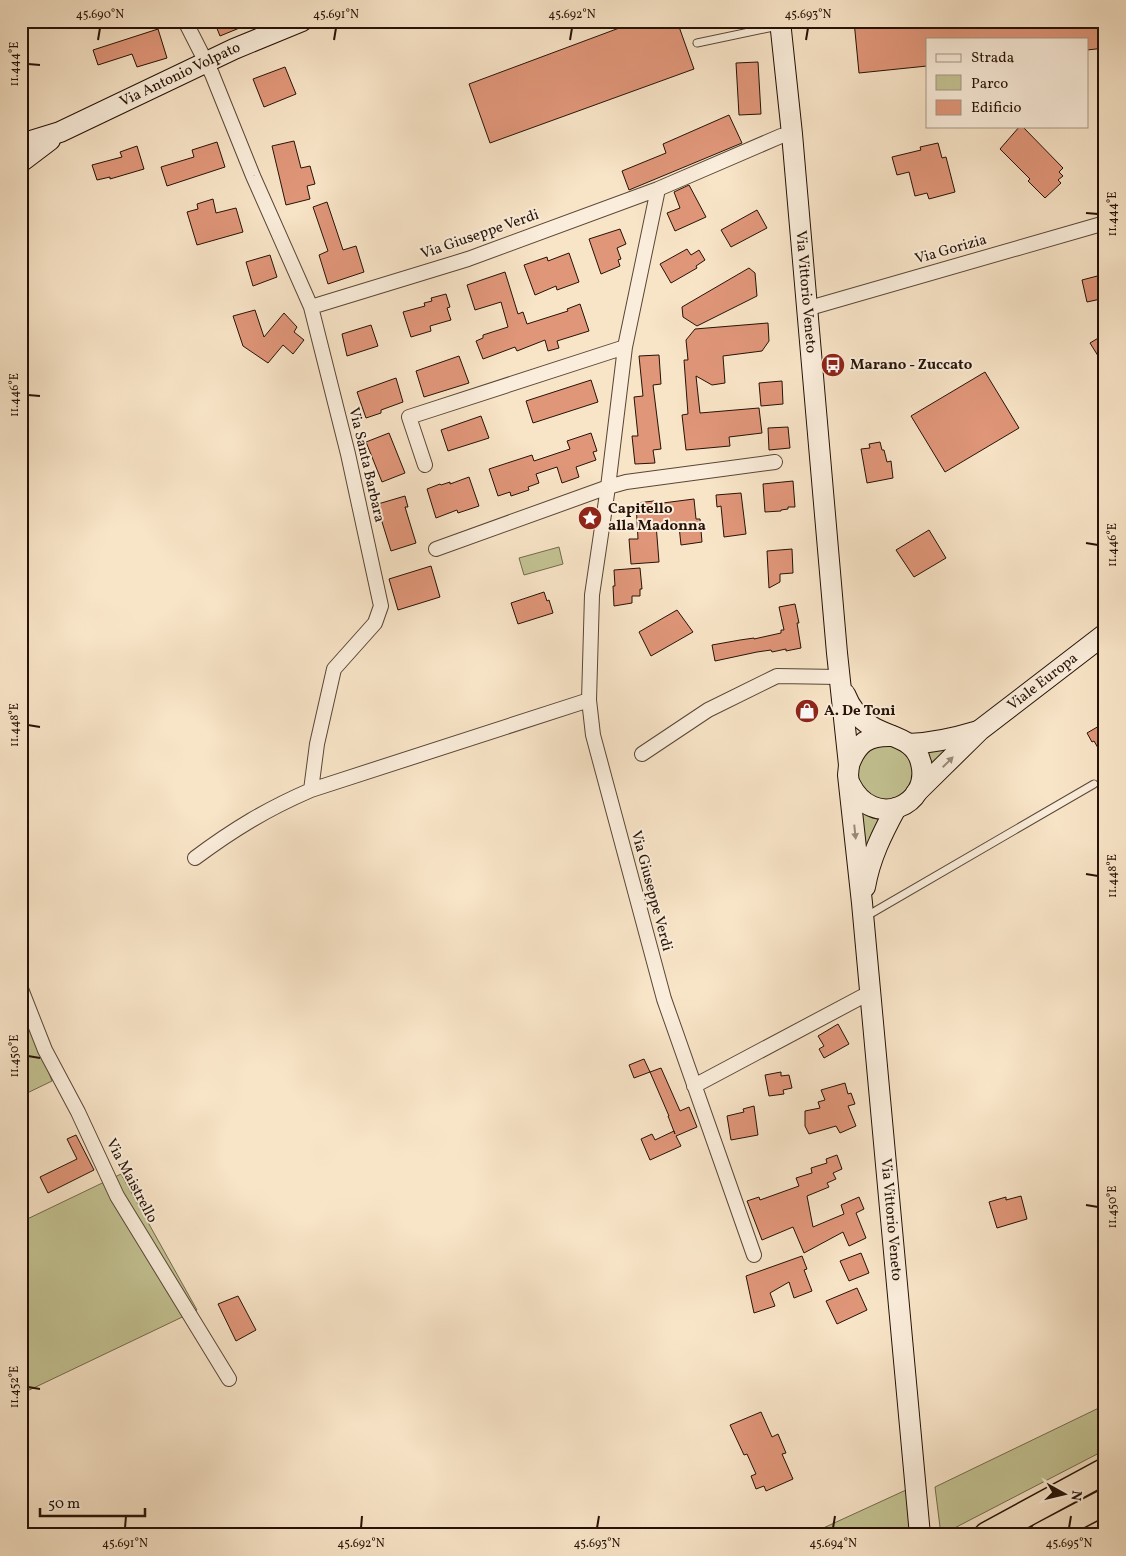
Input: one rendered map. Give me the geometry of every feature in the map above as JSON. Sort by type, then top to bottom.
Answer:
[{"type":"highway","points":[[987,1535],[1105,1471]]},
{"type":"highway","points":[[1042,1535],[1105,1502]]},
{"type":"main road","name":"Via Antonio Volpato","points":[[21,144],[60,132],[234,49],[302,21]]},
{"type":"main road","name":"Via Vittorio Veneto","points":[[780,24],[792,134],[840,680],[920,1529]]},
{"type":"main road","name":"Via Antonio Volpato","points":[[21,162],[60,132]]},
{"type":"main road","name":"Viale Europa","points":[[916,793],[980,730],[1105,634]]},
{"type":"main road","name":"Via Vittorio Veneto","points":[[840,680],[848,702],[859,718],[872,727],[900,740]]},
{"type":"main road","name":"Viale Europa","points":[[900,740],[926,744],[944,741],[980,730]]},
{"type":"main road","points":[[896,808],[887,810],[877,809],[868,806],[860,800],[849,775],[853,754],[860,745],[880,735],[900,740],[916,752],[921,762],[922,772],[921,783],[916,793]]},
{"type":"main road","name":"Via Vittorio Veneto","points":[[862,911],[868,868],[880,837],[896,808],[904,805],[916,793]]},
{"type":"street","name":"Via Santa Barbara","points":[[185,21],[212,74],[253,176],[311,307],[348,454],[381,606],[375,624],[334,669],[317,744],[311,790]]},
{"type":"street","name":"Via Giuseppe Verdi","points":[[311,307],[468,259],[658,189],[781,136],[792,134]]},
{"type":"street","name":"Via Giuseppe Verdi","points":[[658,189],[631,299],[608,487],[592,595],[589,700],[593,735],[661,990],[754,1255]]},
{"type":"street","name":"Via Gorizia","points":[[806,309],[1105,223]]},
{"type":"street","points":[[425,465],[408,417],[625,347]]},
{"type":"street","points":[[436,549],[626,482],[775,462]]},
{"type":"street","points":[[642,754],[708,710],[777,676],[840,680]]},
{"type":"street","points":[[195,858],[231,832],[276,805],[311,790],[589,700]]},
{"type":"street","name":"Via Maistrello","points":[[21,989],[45,1050],[78,1112],[117,1196],[229,1379]]},
{"type":"street","points":[[694,1086],[869,993]]},
{"type":"lane","points":[[697,43],[780,24]]},
{"type":"lane","points":[[862,911],[1094,784]]},
{"type":"green space","points":[[559,547],[563,564],[524,575],[519,558]]},
{"type":"green space","points":[[891,743],[911,756],[914,781],[900,799],[877,802],[858,786],[856,767],[865,750]]},
{"type":"green space","points":[[954,747],[932,768],[927,752]]},
{"type":"green space","points":[[855,807],[873,817],[880,818],[863,854]]},
{"type":"green space","points":[[21,1001],[52,1081],[21,1096]]},
{"type":"green space","points":[[121,1174],[197,1310],[21,1394],[21,1222]]},
{"type":"green space","points":[[1105,1405],[1105,1450],[941,1535],[935,1487]]},
{"type":"green space","points":[[906,1490],[912,1535],[808,1535]]},
{"type":"building","points":[[214,21],[254,21],[254,22],[220,36]]},
{"type":"building","points":[[638,21],[677,21],[694,69],[490,143],[469,84]]},
{"type":"building","points":[[854,21],[1105,21],[1105,48],[1088,50],[1088,38],[926,38],[926,66],[859,73]]},
{"type":"building","points":[[158,29],[167,58],[137,67],[132,54],[98,65],[93,50]]},
{"type":"building","points":[[758,62],[761,114],[739,115],[736,63]]},
{"type":"building","points":[[285,67],[296,94],[264,107],[253,79]]},
{"type":"building","points":[[729,115],[742,143],[629,190],[622,171],[666,153],[663,144]]},
{"type":"building","points":[[1018,128],[1024,128],[1063,168],[1059,172],[1063,176],[1058,180],[1061,183],[1045,198],[1028,181],[1030,179],[1000,149]]},
{"type":"building","points":[[294,141],[301,168],[310,166],[315,184],[307,186],[310,199],[286,205],[272,146]]},
{"type":"building","points":[[217,142],[225,167],[167,186],[161,167],[194,157],[192,150]]},
{"type":"building","points":[[938,143],[942,158],[946,157],[955,192],[929,199],[927,193],[915,196],[909,172],[897,175],[892,157],[921,150],[920,147]]},
{"type":"building","points":[[137,146],[144,169],[110,179],[110,177],[97,180],[92,165],[122,157],[120,152]]},
{"type":"building","points":[[689,185],[706,217],[675,231],[667,213],[680,208],[674,192]]},
{"type":"building","points":[[213,199],[216,213],[236,208],[243,232],[197,245],[187,212],[198,209],[197,204]]},
{"type":"building","points":[[327,202],[343,250],[356,246],[364,272],[328,284],[319,255],[328,251],[313,207]]},
{"type":"building","points":[[757,210],[767,228],[731,247],[721,230]]},
{"type":"building","points":[[620,229],[626,244],[617,248],[621,259],[618,260],[620,266],[601,274],[589,239]]},
{"type":"building","points":[[687,249],[691,255],[699,250],[705,260],[696,266],[697,268],[671,283],[660,264]]},
{"type":"building","points":[[569,253],[579,282],[557,290],[556,286],[535,295],[524,265],[547,257],[548,261]]},
{"type":"building","points":[[270,255],[277,277],[253,286],[246,262]]},
{"type":"building","points":[[749,268],[755,273],[757,296],[697,326],[683,317],[682,307]]},
{"type":"building","points":[[505,272],[518,314],[523,312],[527,324],[568,311],[567,309],[580,304],[589,331],[557,341],[559,348],[548,351],[545,340],[517,351],[515,347],[483,359],[476,341],[483,338],[483,335],[508,327],[501,302],[475,310],[467,285]]},
{"type":"building","points":[[1105,274],[1105,298],[1087,302],[1082,280]]},
{"type":"building","points":[[446,294],[450,307],[447,308],[451,320],[430,326],[431,331],[411,337],[403,312],[425,306],[424,303],[432,301],[431,298]]},
{"type":"building","points":[[255,310],[264,337],[284,313],[297,327],[294,332],[304,340],[293,354],[283,345],[268,363],[243,346],[233,316]]},
{"type":"building","points":[[768,323],[769,341],[762,351],[723,356],[725,383],[712,385],[696,376],[700,413],[759,408],[762,433],[729,437],[730,446],[686,450],[682,415],[688,414],[684,360],[688,360],[686,340],[695,329]]},
{"type":"building","points":[[371,325],[378,346],[347,356],[342,334]]},
{"type":"building","points":[[1105,334],[1105,367],[1090,343]]},
{"type":"building","points":[[659,355],[661,384],[653,385],[661,449],[653,450],[655,463],[635,464],[632,436],[638,436],[634,397],[643,396],[639,356]]},
{"type":"building","points":[[459,356],[469,383],[424,397],[416,371]]},
{"type":"building","points":[[985,372],[1019,428],[945,472],[911,416]]},
{"type":"building","points":[[396,378],[403,402],[366,418],[357,392]]},
{"type":"building","points":[[591,380],[598,402],[533,423],[526,401]]},
{"type":"building","points":[[782,381],[783,404],[761,406],[759,383]]},
{"type":"building","points":[[481,416],[489,438],[448,451],[441,430]]},
{"type":"building","points":[[788,427],[790,448],[769,450],[768,428]]},
{"type":"building","points":[[389,433],[405,473],[382,482],[366,442]]},
{"type":"building","points":[[591,433],[597,451],[593,452],[596,460],[576,467],[579,477],[562,483],[557,467],[536,474],[539,483],[528,487],[529,490],[511,496],[510,492],[498,496],[489,469],[532,455],[534,461],[570,449],[567,441]]},
{"type":"building","points":[[880,442],[887,462],[891,461],[893,478],[867,483],[861,449],[870,448],[869,444]]},
{"type":"building","points":[[469,477],[479,506],[458,513],[457,510],[436,518],[427,489],[440,484],[450,482],[450,484]]},
{"type":"building","points":[[793,481],[795,507],[788,507],[788,509],[781,511],[765,512],[763,484]]},
{"type":"building","points":[[741,493],[746,534],[724,537],[721,506],[717,507],[716,495]]},
{"type":"building","points":[[405,496],[408,507],[405,507],[416,543],[391,551],[378,504]]},
{"type":"building","points":[[694,499],[696,519],[700,519],[702,542],[681,545],[677,522],[656,524],[659,562],[631,564],[629,539],[638,539],[636,503],[654,501],[655,504]]},
{"type":"building","points":[[929,530],[946,558],[914,577],[896,550]]},
{"type":"building","points":[[792,549],[793,573],[780,574],[780,582],[769,588],[767,551]]},
{"type":"building","points":[[431,566],[440,597],[398,610],[389,579]]},
{"type":"building","points":[[640,568],[642,589],[640,589],[640,596],[632,596],[632,603],[614,606],[614,570]]},
{"type":"building","points":[[544,592],[553,613],[518,624],[511,603]]},
{"type":"building","points":[[795,604],[801,648],[786,651],[786,649],[772,652],[771,650],[757,652],[715,661],[712,645],[781,633],[781,630],[784,630],[779,607]]},
{"type":"building","points":[[677,610],[693,632],[651,656],[639,632]]},
{"type":"building","points":[[1099,726],[1105,736],[1105,760],[1087,733]]},
{"type":"building","points":[[838,1024],[849,1044],[824,1058],[819,1049],[824,1046],[818,1036]]},
{"type":"building","points":[[644,1059],[650,1072],[634,1078],[629,1065]]},
{"type":"building","points":[[661,1068],[680,1111],[689,1107],[697,1127],[676,1136],[681,1146],[650,1160],[641,1139],[652,1134],[655,1140],[674,1131],[650,1072]]},
{"type":"building","points":[[781,1072],[781,1076],[789,1075],[792,1088],[783,1090],[784,1094],[769,1096],[765,1075]]},
{"type":"building","points":[[845,1083],[848,1094],[851,1093],[855,1104],[848,1106],[856,1126],[840,1133],[836,1126],[809,1134],[805,1126],[805,1111],[820,1108],[818,1102],[825,1100],[821,1090]]},
{"type":"building","points":[[754,1106],[758,1135],[731,1140],[727,1116],[744,1112],[743,1109]]},
{"type":"building","points":[[76,1135],[94,1170],[48,1193],[40,1177],[77,1159],[67,1139]]},
{"type":"building","points":[[837,1155],[842,1169],[833,1173],[836,1179],[827,1183],[829,1187],[807,1196],[813,1227],[844,1214],[841,1205],[859,1197],[864,1209],[856,1213],[866,1238],[849,1246],[843,1232],[804,1253],[793,1227],[762,1240],[747,1201],[759,1197],[760,1200],[799,1186],[796,1178],[812,1173],[811,1168],[827,1163],[826,1159]]},
{"type":"building","points":[[1021,1196],[1027,1219],[997,1228],[989,1202],[1006,1197],[1006,1200]]},
{"type":"building","points":[[861,1253],[869,1273],[849,1281],[840,1261]]},
{"type":"building","points":[[802,1256],[807,1269],[804,1270],[812,1291],[794,1298],[789,1282],[770,1293],[775,1306],[754,1313],[746,1276]]},
{"type":"building","points":[[857,1288],[867,1310],[837,1324],[826,1301]]},
{"type":"building","points":[[238,1296],[256,1330],[236,1341],[218,1304]]},
{"type":"building","points":[[761,1412],[772,1437],[778,1434],[786,1453],[782,1454],[793,1479],[766,1491],[764,1486],[756,1489],[751,1476],[756,1474],[747,1454],[744,1455],[730,1425]]},
{"type":"place","name":"Marano - Zuccato","points":[[833,365]]},
{"type":"place","name":"Capitello alla Madonna","points":[[590,518]]},
{"type":"place","name":"A. De Toni","points":[[807,711]]}]
